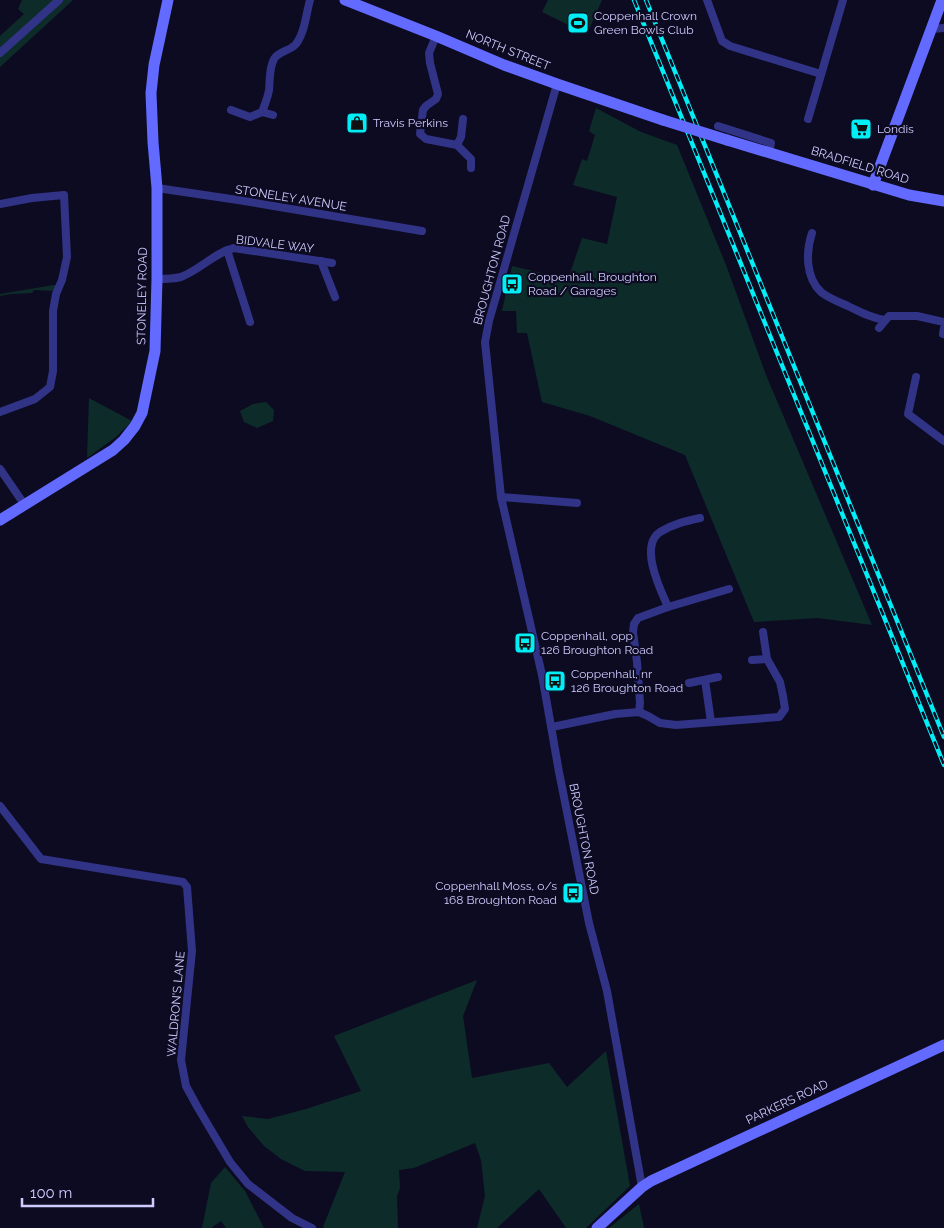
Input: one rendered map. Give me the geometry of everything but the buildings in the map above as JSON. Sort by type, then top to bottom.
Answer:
[{"type":"street","points":[[0,53],[60,0]]},
{"type":"street","name":"STONELEY ROAD","points":[[0,520],[113,450],[135,426],[142,413],[155,351],[157,188],[151,93],[154,65],[168,0]]},
{"type":"street","points":[[231,110],[250,116],[262,112],[274,60],[279,54],[291,49],[297,43],[310,0]]},
{"type":"street","name":"NORTH STREET","points":[[345,0],[504,65],[663,120]]},
{"type":"street","points":[[707,0],[722,41],[730,46],[821,74]]},
{"type":"street","points":[[808,119],[844,0]]},
{"type":"street","points":[[873,185],[942,0]]},
{"type":"street","points":[[932,29],[944,28]]},
{"type":"street","points":[[436,36],[429,53],[438,94],[436,99],[423,110],[420,134],[426,139],[457,145],[471,160],[471,168]]},
{"type":"street","name":"BROUGHTON ROAD","points":[[556,84],[489,321],[485,342],[502,497],[542,675],[589,923],[607,991],[642,1187]]},
{"type":"street","points":[[262,112],[273,115]]},
{"type":"street","points":[[457,145],[461,137],[463,119]]},
{"type":"street","name":"BRADFIELD ROAD","points":[[663,120],[873,185],[909,195],[944,201]]},
{"type":"street","name":"BRADFIELD ROAD","points":[[718,126],[771,143],[769,152]]},
{"type":"street","name":"STONELEY AVENUE","points":[[157,188],[422,230]]},
{"type":"street","points":[[0,204],[64,195],[67,257],[62,280],[56,294],[50,387],[35,399],[0,412]]},
{"type":"street","points":[[812,233],[808,253],[809,264],[811,276],[821,292],[870,317],[885,320]]},
{"type":"street","name":"BIDVALE WAY","points":[[157,279],[175,278],[188,274],[220,252],[234,248],[332,263]]},
{"type":"street","name":"BIDVALE WAY","points":[[227,250],[250,322]]},
{"type":"street","name":"BIDVALE WAY","points":[[321,261],[335,297]]},
{"type":"street","points":[[879,328],[889,316],[917,316],[944,322]]},
{"type":"street","points":[[916,377],[906,417],[944,441]]},
{"type":"street","points":[[0,469],[24,504]]},
{"type":"street","points":[[502,497],[577,503]]},
{"type":"street","points":[[668,607],[654,574],[651,542],[659,533],[676,524],[700,518]]},
{"type":"street","points":[[639,712],[640,702],[633,632],[634,624],[638,618],[729,589]]},
{"type":"street","points":[[552,727],[615,714],[639,712],[660,723],[676,725],[778,717],[785,709],[784,696],[780,682],[767,659],[763,632]]},
{"type":"street","points":[[752,660],[767,659]]},
{"type":"street","points":[[689,684],[718,677]]},
{"type":"street","points":[[705,680],[711,722]]},
{"type":"street","name":"WALDRON'S LANE","points":[[0,806],[41,859],[183,882],[187,887],[192,951],[182,1060],[186,1086],[230,1162],[248,1184],[292,1218],[312,1228]]},
{"type":"street","name":"PARKERS ROAD","points":[[597,1228],[642,1187],[662,1176],[944,1045]]},
{"type":"green space","points":[[22,0],[73,0],[0,67],[0,36],[24,14],[18,9]]},
{"type":"green space","name":"Coppenhall Crown Green Bowls Club","points":[[548,0],[602,0],[587,34],[542,12]]},
{"type":"green space","points":[[596,108],[641,132],[677,145],[726,265],[766,375],[872,625],[818,618],[754,622],[685,455],[590,416],[542,402],[527,333],[517,333],[516,311],[502,311],[512,266],[568,279],[582,238],[607,244],[617,197],[573,185],[582,159],[587,161],[595,135],[589,131]]},
{"type":"green space","points":[[60,284],[57,291],[34,290],[32,293],[0,296],[0,294]]},
{"type":"green space","points":[[89,398],[132,421],[116,437],[87,458]]},
{"type":"green space","points":[[266,402],[274,410],[273,421],[257,428],[244,422],[240,411],[253,404]]},
{"type":"green space","points":[[477,980],[463,1016],[472,1078],[549,1063],[567,1087],[606,1051],[630,1186],[586,1228],[566,1228],[539,1189],[497,1228],[477,1228],[485,1196],[481,1160],[475,1143],[414,1168],[399,1170],[400,1188],[397,1196],[398,1228],[323,1227],[345,1172],[305,1171],[281,1159],[264,1146],[248,1127],[242,1116],[268,1119],[361,1091],[334,1036]]},
{"type":"green space","points":[[225,1167],[245,1191],[264,1228],[226,1228],[221,1221],[211,1228],[202,1228],[211,1183]]},
{"type":"green space","points":[[639,1204],[644,1228],[609,1228]]},
{"type":"railway","points":[[634,0],[944,765]]},
{"type":"railway","points":[[646,0],[944,737]]},
{"type":"place","name":"Coppenhall Crown Green Bowls Club","points":[[578,23]]},
{"type":"place","name":"Travis Perkins","points":[[357,123]]},
{"type":"place","name":"Londis","points":[[861,129]]},
{"type":"place","name":"Coppenhall, Broughton Road / Garages","points":[[512,284]]},
{"type":"place","name":"Coppenhall, opp 126 Broughton Road","points":[[525,643]]},
{"type":"place","name":"Coppenhall, nr 126 Broughton Road","points":[[555,681]]},
{"type":"place","name":"Coppenhall Moss, o/s 168 Broughton Road","points":[[573,893]]}]
